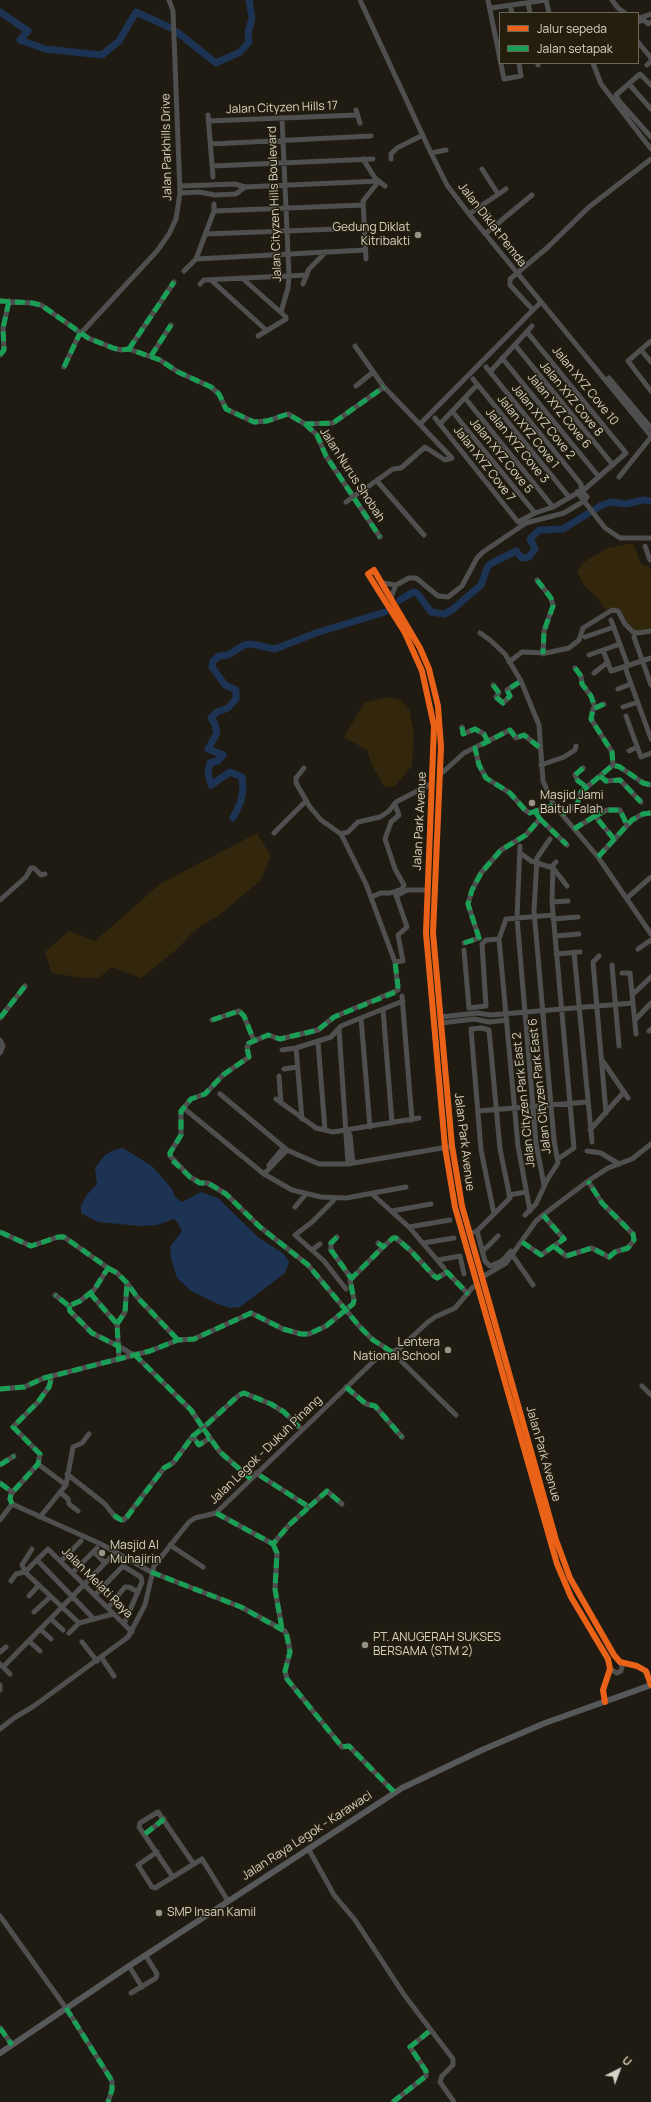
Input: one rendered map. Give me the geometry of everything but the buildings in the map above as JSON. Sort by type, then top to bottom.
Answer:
[{"type":"main road","name":"Jalan Raya Legok - Karawaci","points":[[0,2053],[129,1966],[394,1792],[482,1750],[651,1685]]},
{"type":"street","name":"Jalan Parkhills Drive","points":[[64,367],[81,333],[157,251],[169,234],[176,219],[180,186],[173,11],[168,0]]},
{"type":"street","name":"Jalan Diklat Pemda","points":[[360,0],[442,176],[485,234],[634,411],[651,437]]},
{"type":"street","points":[[488,0],[491,8],[499,52]]},
{"type":"street","points":[[491,8],[546,0],[549,12]]},
{"type":"street","points":[[612,0],[618,8],[624,12]]},
{"type":"street","points":[[528,3],[530,12]]},
{"type":"street","points":[[510,6],[512,12]]},
{"type":"street","points":[[639,18],[651,14]]},
{"type":"street","points":[[639,22],[644,20],[650,24]]},
{"type":"street","points":[[639,44],[650,61]]},
{"type":"street","points":[[501,64],[504,79],[521,76],[520,64]]},
{"type":"street","points":[[593,64],[601,84],[651,149]]},
{"type":"street","points":[[651,85],[640,74],[617,94],[617,97],[651,137]]},
{"type":"street","points":[[629,84],[651,109]]},
{"type":"street","name":"Jalan Cityzen Hills 17","points":[[208,121],[282,118],[357,112],[360,123]]},
{"type":"street","points":[[208,115],[211,131],[213,177]]},
{"type":"street","name":"Jalan Cityzen Hills Boulevard","points":[[281,312],[288,288],[289,276],[282,118]]},
{"type":"street","points":[[391,159],[391,154],[397,148],[423,135]]},
{"type":"street","points":[[211,144],[371,136]]},
{"type":"street","points":[[431,153],[446,150]]},
{"type":"street","points":[[363,159],[375,178],[385,186]]},
{"type":"street","points":[[212,166],[373,159]]},
{"type":"street","points":[[533,310],[509,283],[510,279],[548,247],[588,207],[651,159]]},
{"type":"street","points":[[482,168],[498,194]]},
{"type":"street","points":[[180,186],[235,184],[244,187],[285,186],[379,181]]},
{"type":"street","points":[[366,259],[363,201],[379,181]]},
{"type":"street","points":[[180,193],[236,194],[244,187]]},
{"type":"street","points":[[469,214],[506,189]]},
{"type":"street","points":[[485,234],[532,195]]},
{"type":"street","points":[[184,271],[196,259],[214,211],[214,204]]},
{"type":"street","points":[[214,211],[363,205]]},
{"type":"street","points":[[206,234],[364,228]]},
{"type":"street","points":[[196,259],[365,250]]},
{"type":"street","points":[[303,284],[309,269],[326,252]]},
{"type":"street","points":[[200,284],[204,280],[307,275]]},
{"type":"street","points":[[242,278],[286,317],[286,319],[258,336]]},
{"type":"street","points":[[211,280],[266,330]]},
{"type":"street","points":[[129,349],[174,282]]},
{"type":"street","points":[[0,301],[41,305],[81,333],[112,348],[121,350],[129,349],[151,356],[211,387],[219,394],[226,409],[233,414],[260,422],[288,414],[305,424],[333,423],[384,388]]},
{"type":"street","points":[[0,355],[4,350],[3,328],[9,301]]},
{"type":"street","points":[[420,424],[541,302]]},
{"type":"street","points":[[151,356],[172,324]]},
{"type":"street","points":[[490,372],[532,326]]},
{"type":"street","name":"Jalan XYZ Cove 10","points":[[527,332],[626,453],[613,465]]},
{"type":"street","points":[[651,341],[629,360],[628,363],[651,391]]},
{"type":"street","name":"Jalan XYZ Cove 8","points":[[515,345],[613,465]]},
{"type":"street","points":[[346,502],[392,469],[401,468],[425,446],[445,460],[452,458],[384,388],[355,346]]},
{"type":"street","points":[[641,350],[651,362]]},
{"type":"street","name":"Jalan XYZ Cove 6","points":[[502,358],[599,477]]},
{"type":"street","name":"Jalan XYZ Cove 2","points":[[486,367],[581,484],[579,491],[587,497],[584,501]]},
{"type":"street","points":[[356,386],[373,372]]},
{"type":"street","points":[[609,378],[623,398]]},
{"type":"street","name":"Jalan XYZ Cove 1","points":[[473,379],[569,497]]},
{"type":"street","points":[[440,424],[477,385]]},
{"type":"street","name":"Jalan XYZ Cove 3","points":[[465,398],[553,507]]},
{"type":"street","name":"Jalan XYZ Cove 5","points":[[452,411],[535,513]]},
{"type":"street","points":[[634,411],[651,428]]},
{"type":"street","name":"Jalan XYZ Cove 7","points":[[435,418],[518,522],[535,513]]},
{"type":"street","name":"Jalan Nurus Shobah","points":[[305,424],[317,435],[326,456],[380,537]]},
{"type":"street","points":[[619,478],[651,437]]},
{"type":"street","points":[[535,513],[553,507],[579,491],[613,465]]},
{"type":"street","points":[[377,481],[424,535]]},
{"type":"street","points":[[383,583],[396,585],[409,578],[416,578],[438,596],[448,597],[462,586],[477,558],[483,552],[526,523],[564,513],[584,501],[605,528],[620,538],[651,538]]},
{"type":"street","points":[[646,546],[651,559]]},
{"type":"street","name":"Jalan Park Avenue","points":[[610,1669],[608,1659],[564,1582],[550,1542],[455,1207],[445,1147],[426,933],[434,726],[428,691],[422,672],[408,639],[368,574],[374,570],[420,648],[434,689],[440,725],[441,747],[432,917],[452,1146],[462,1206],[556,1540],[573,1585],[620,1662]]},
{"type":"street","points":[[537,580],[552,598],[553,606],[544,631],[543,654]]},
{"type":"street","points":[[391,597],[396,585]]},
{"type":"street","points":[[509,662],[522,652],[543,654],[557,652],[576,643],[583,628],[612,610],[618,612],[625,624],[633,632],[638,633],[651,631]]},
{"type":"street","points":[[611,620],[620,644],[631,684],[651,739]]},
{"type":"street","points":[[585,637],[614,627]]},
{"type":"street","points":[[480,633],[505,654],[521,681],[539,725],[541,733],[539,747],[543,781],[554,805],[598,857],[651,934]]},
{"type":"street","points":[[634,637],[651,685]]},
{"type":"street","points":[[589,655],[620,644]]},
{"type":"street","points":[[603,650],[611,671],[651,658]]},
{"type":"street","points":[[594,673],[608,662]]},
{"type":"street","points":[[575,668],[581,676],[582,684],[591,696],[595,708]]},
{"type":"street","points":[[494,685],[499,693],[497,698],[503,703],[510,696],[507,690],[521,681]]},
{"type":"street","points":[[618,689],[631,684]]},
{"type":"street","points":[[428,691],[434,689]]},
{"type":"street","points":[[624,707],[638,702]]},
{"type":"street","points":[[604,704],[595,708],[591,715],[592,723],[612,752],[613,765]]},
{"type":"street","points":[[626,716],[641,757],[651,753]]},
{"type":"street","points":[[462,727],[463,734],[475,729],[484,734],[488,742]]},
{"type":"street","points":[[443,772],[464,753],[510,730],[516,738],[524,735],[539,747]]},
{"type":"street","points":[[541,765],[564,757],[574,750],[576,746]]},
{"type":"street","points":[[629,751],[637,746]]},
{"type":"street","points":[[475,748],[479,765],[486,778],[510,793],[525,810],[530,813],[554,805]]},
{"type":"street","points":[[562,814],[578,803],[581,792],[613,765]]},
{"type":"street","points":[[613,765],[620,767],[643,783],[651,785]]},
{"type":"street","points":[[304,768],[295,780],[306,801],[321,820],[341,834],[372,897],[378,920],[395,962],[398,986],[396,992],[334,1017],[318,1030],[280,1039],[268,1035],[248,1044],[249,1058],[223,1075],[205,1094],[191,1099],[180,1111],[181,1135],[170,1153],[170,1156],[190,1177],[200,1183],[208,1183],[226,1194],[260,1227],[308,1265],[346,1311],[373,1340],[392,1352],[456,1415]]},
{"type":"street","points":[[583,768],[575,775],[578,780],[588,786]]},
{"type":"street","points":[[600,776],[606,781],[620,780],[641,802]]},
{"type":"street","points":[[341,834],[350,830],[358,822],[380,817],[396,802],[429,785]]},
{"type":"street","points":[[274,833],[306,801]]},
{"type":"street","points":[[394,805],[399,815],[391,822],[385,839],[395,869],[403,883],[402,888],[396,894]]},
{"type":"street","points":[[574,829],[607,810],[620,810],[627,825]]},
{"type":"street","points":[[536,811],[540,819],[556,832],[567,845]]},
{"type":"street","points":[[598,857],[627,825],[643,814],[651,813]]},
{"type":"street","points":[[595,816],[614,839]]},
{"type":"street","points":[[464,943],[479,938],[468,904],[472,890],[481,873],[501,850],[526,834],[540,819]]},
{"type":"street","points":[[537,862],[537,858],[550,839]]},
{"type":"street","name":"Jalan Cityzen Park East 2","points":[[520,846],[516,918],[536,1143],[544,1186]]},
{"type":"street","points":[[520,853],[530,861],[553,868],[567,886]]},
{"type":"street","name":"Jalan Cityzen Park East 6","points":[[537,862],[534,917],[554,1140],[558,1159]]},
{"type":"street","points":[[525,1216],[536,1204],[544,1186],[558,1163],[558,1159],[574,1148],[552,902],[553,868],[556,862]]},
{"type":"street","points":[[428,863],[435,864]]},
{"type":"street","points":[[0,900],[26,877],[31,868],[34,868],[41,875],[45,874]]},
{"type":"street","points":[[627,898],[651,877]]},
{"type":"street","points":[[372,897],[380,893],[396,894],[407,890],[427,890]]},
{"type":"street","points":[[395,962],[403,961],[398,935],[406,927],[396,894]]},
{"type":"street","points":[[552,902],[568,901]]},
{"type":"street","points":[[530,1211],[518,1146],[499,939],[506,919],[534,917],[578,917]]},
{"type":"street","points":[[555,936],[579,934]]},
{"type":"street","points":[[464,950],[469,1008],[486,1006],[482,944],[486,940],[499,939]]},
{"type":"street","points":[[638,949],[651,940]]},
{"type":"street","points":[[556,954],[577,952],[579,1008],[592,1142]]},
{"type":"street","points":[[599,956],[593,962],[606,1113]]},
{"type":"street","points":[[612,965],[619,1046]]},
{"type":"street","points":[[622,973],[630,972],[636,1034]]},
{"type":"street","points":[[632,995],[651,977]]},
{"type":"street","points":[[0,1018],[25,986]]},
{"type":"street","points":[[431,986],[438,986]]},
{"type":"street","points":[[282,1050],[296,1048],[298,1046],[318,1042],[332,1037],[339,1029],[402,999],[412,1120]]},
{"type":"street","points":[[440,1020],[477,1013],[507,1017],[525,1012],[633,1003]]},
{"type":"street","points":[[635,1020],[651,1003]]},
{"type":"street","points":[[383,1009],[392,1123]]},
{"type":"street","points":[[212,1020],[239,1012],[244,1016],[254,1042]]},
{"type":"street","points":[[361,1018],[370,1127]]},
{"type":"street","points":[[469,1234],[477,1231],[494,1214],[510,1198],[500,1149],[489,1030],[482,1028],[471,1029],[481,1150],[494,1214]]},
{"type":"street","points":[[339,1029],[350,1164]]},
{"type":"street","points":[[0,1040],[3,1046],[0,1053]]},
{"type":"street","points":[[318,1042],[325,1130]]},
{"type":"street","points":[[296,1048],[302,1119]]},
{"type":"street","points":[[601,1059],[628,1098]]},
{"type":"street","points":[[284,1069],[297,1067]]},
{"type":"street","points":[[279,1076],[281,1103]]},
{"type":"street","points":[[590,1130],[624,1092]]},
{"type":"street","points":[[220,1094],[285,1148],[319,1164],[350,1164],[452,1146]]},
{"type":"street","points":[[276,1099],[316,1128],[333,1132],[347,1131],[419,1118]]},
{"type":"street","points":[[478,1111],[587,1102]]},
{"type":"street","points":[[186,1110],[264,1174],[278,1183],[306,1194],[334,1198],[372,1194],[406,1187]]},
{"type":"street","points":[[484,1276],[506,1263],[536,1221],[543,1215],[588,1181],[619,1164],[632,1159],[651,1144]]},
{"type":"street","points":[[264,1174],[285,1148]]},
{"type":"street","points":[[587,1151],[601,1153],[619,1164]]},
{"type":"street","points":[[555,1247],[566,1256],[592,1248],[608,1257],[615,1252],[628,1248],[634,1240],[633,1234],[602,1203],[588,1181]]},
{"type":"street","points":[[509,1195],[526,1192]]},
{"type":"street","points":[[295,1207],[306,1194]]},
{"type":"street","points":[[372,1194],[409,1227],[444,1268]]},
{"type":"street","points":[[334,1198],[334,1201],[312,1222],[295,1235],[324,1261],[346,1289]]},
{"type":"street","points":[[392,1211],[430,1204]]},
{"type":"street","points":[[455,1207],[462,1206]]},
{"type":"street","points":[[522,1242],[541,1255],[562,1242],[564,1237],[543,1215]]},
{"type":"street","points":[[409,1227],[450,1220]]},
{"type":"street","points":[[477,1231],[485,1261],[490,1266],[502,1261],[512,1254]]},
{"type":"street","points":[[0,1232],[31,1246],[35,1246],[58,1237],[64,1237],[117,1273],[127,1283],[136,1296],[178,1340]]},
{"type":"street","points":[[483,1251],[498,1236]]},
{"type":"street","points":[[0,1389],[24,1387],[52,1376],[133,1354],[150,1351],[178,1340],[194,1339],[251,1312],[283,1330],[301,1334],[309,1334],[326,1326],[353,1304],[354,1300],[350,1280],[351,1278],[330,1249],[331,1243],[337,1237]]},
{"type":"street","points":[[351,1278],[393,1238],[396,1238],[411,1251],[434,1276],[438,1278],[447,1272],[468,1294]]},
{"type":"street","points":[[423,1243],[454,1238]]},
{"type":"street","points":[[378,1243],[383,1247]]},
{"type":"street","points":[[312,1250],[320,1244]]},
{"type":"street","points":[[512,1254],[533,1285]]},
{"type":"street","points":[[438,1260],[460,1256],[464,1274]]},
{"type":"street","points":[[69,1306],[80,1301],[90,1293],[108,1268]]},
{"type":"street","points":[[119,1358],[117,1324],[125,1312],[127,1283]]},
{"type":"street","name":"Jalan Legok - Dukuh Pinang","points":[[0,1729],[122,1643],[132,1632],[148,1598],[151,1572],[158,1560],[192,1519],[216,1513],[251,1479],[256,1472],[379,1356],[402,1347],[435,1317],[456,1308],[473,1287]]},
{"type":"street","points":[[90,1293],[117,1324]]},
{"type":"street","points":[[55,1295],[69,1306],[70,1311],[92,1333],[133,1354],[179,1396],[220,1452],[251,1479]]},
{"type":"street","points":[[52,1376],[49,1387],[38,1402],[13,1427],[39,1451],[38,1464],[9,1497],[12,1504],[101,1544],[151,1572],[241,1607],[286,1632],[290,1652],[286,1671],[287,1679],[342,1748],[349,1746],[394,1792]]},
{"type":"street","points":[[642,1386],[651,1395]]},
{"type":"street","points":[[346,1387],[366,1404],[376,1406],[402,1437]]},
{"type":"street","points":[[67,1474],[105,1504],[116,1518],[124,1520],[164,1468],[173,1463],[193,1436],[238,1395],[244,1393],[271,1404],[284,1412],[302,1430]]},
{"type":"street","points":[[40,1517],[66,1485],[73,1447],[82,1443],[89,1434]]},
{"type":"street","points":[[193,1436],[199,1445],[210,1438]]},
{"type":"street","points":[[0,1465],[14,1456]]},
{"type":"street","points":[[38,1464],[66,1485]]},
{"type":"street","points":[[256,1472],[309,1507]]},
{"type":"street","points":[[0,1483],[12,1492]]},
{"type":"street","points":[[273,1544],[289,1525],[326,1491],[342,1504]]},
{"type":"street","points":[[60,1492],[68,1499],[69,1504],[78,1511]]},
{"type":"street","points":[[0,1520],[12,1504]]},
{"type":"street","points":[[216,1513],[273,1544],[277,1552],[275,1589],[282,1629]]},
{"type":"street","points":[[61,1562],[81,1542]]},
{"type":"street","points":[[170,1545],[203,1568]]},
{"type":"street","points":[[32,1549],[22,1565],[25,1572],[61,1608],[79,1622]]},
{"type":"street","name":"Jalan Melati Raya","points":[[37,1560],[48,1549],[73,1572],[132,1632]]},
{"type":"street","points":[[73,1572],[95,1550],[105,1563]]},
{"type":"street","points":[[10,1674],[2,1665],[29,1641],[112,1556]]},
{"type":"street","points":[[95,1595],[129,1559]]},
{"type":"street","points":[[12,1582],[16,1574],[25,1572],[37,1560],[93,1618]]},
{"type":"street","points":[[123,1566],[142,1578],[138,1592],[124,1624]]},
{"type":"street","points":[[564,1582],[570,1578]]},
{"type":"street","points":[[567,1588],[573,1585]]},
{"type":"street","points":[[29,1596],[38,1586]]},
{"type":"street","points":[[108,1608],[125,1587],[129,1587],[138,1592]]},
{"type":"street","points":[[34,1612],[50,1597]]},
{"type":"street","points":[[51,1619],[66,1631],[79,1622],[113,1614]]},
{"type":"street","points":[[40,1629],[51,1639]]},
{"type":"street","points":[[599,1643],[605,1639]]},
{"type":"street","points":[[29,1641],[40,1651]]},
{"type":"street","points":[[82,1642],[96,1661]]},
{"type":"street","points":[[0,1652],[6,1647]]},
{"type":"street","points":[[101,1657],[114,1676]]},
{"type":"street","points":[[605,1702],[604,1684],[610,1669],[617,1673],[621,1671],[622,1667],[620,1662]]},
{"type":"street","points":[[620,1662],[638,1666],[646,1671],[651,1685]]},
{"type":"street","points":[[0,1685],[0,1690]]},
{"type":"street","points":[[173,1877],[139,1827],[140,1823],[158,1812],[193,1863]]},
{"type":"street","points":[[145,1834],[164,1819]]},
{"type":"street","points":[[308,1848],[334,1895],[355,1920],[404,1996],[453,2059],[453,2065],[442,2076],[440,2082],[454,2102]]},
{"type":"street","points":[[156,1852],[138,1865],[152,1887],[155,1888],[200,1859],[204,1860],[228,1901]]},
{"type":"street","points":[[0,1916],[66,2008],[112,2080],[112,2090],[108,2102]]},
{"type":"street","points":[[131,1993],[155,1979],[157,1976],[146,1956]]},
{"type":"street","points":[[129,1966],[142,1987]]},
{"type":"street","points":[[0,2028],[12,2045]]},
{"type":"street","points":[[393,2102],[426,2076],[426,2071],[410,2047],[431,2030]]},
{"type":"shaded area","points":[[633,543],[641,564],[648,566],[651,571],[651,630],[638,632],[629,626],[619,609],[608,611],[602,606],[598,598],[584,586],[577,571],[584,562],[608,548]]},
{"type":"shaded area","points":[[387,697],[401,700],[409,709],[414,732],[412,766],[394,787],[384,786],[372,765],[367,750],[344,737],[364,703]]},
{"type":"shaded area","points":[[257,833],[271,856],[260,881],[218,916],[196,929],[176,950],[141,978],[112,967],[99,978],[82,978],[52,973],[45,952],[69,931],[95,941],[160,884]]},
{"type":"water","points":[[123,1148],[152,1166],[172,1189],[175,1197],[182,1202],[201,1192],[218,1198],[259,1238],[284,1254],[289,1262],[285,1273],[240,1307],[230,1308],[191,1291],[177,1278],[171,1258],[170,1247],[182,1231],[174,1219],[157,1225],[140,1226],[98,1222],[81,1213],[81,1206],[86,1196],[97,1184],[95,1168],[105,1155],[114,1150]]},
{"type":"waterway","points":[[177,32],[216,63],[240,52],[249,42],[248,33],[252,18],[249,0]]},
{"type":"waterway","points":[[0,12],[28,31],[20,40],[45,49],[102,55],[119,41],[136,12],[171,28]]},
{"type":"waterway","points":[[400,600],[413,592],[417,593],[431,612],[444,614],[452,610],[481,585],[488,566],[492,563],[516,551],[522,558],[529,557],[535,549],[530,539],[539,530],[563,529],[602,505],[611,502],[626,504],[643,500],[651,501]]},
{"type":"waterway","points":[[233,818],[241,801],[243,789],[242,777],[230,772],[211,785],[208,773],[210,763],[218,761],[223,755],[208,749],[217,733],[215,724],[211,718],[217,712],[228,708],[236,699],[236,690],[225,685],[212,667],[213,661],[219,656],[228,655],[244,645],[251,644],[275,649],[316,633],[385,612]]},
{"type":"marked path","points":[[129,349],[174,282]]},
{"type":"marked path","points":[[0,301],[41,305],[88,338],[113,348],[121,350],[129,349],[160,360],[178,372],[211,387],[219,394],[226,409],[254,422],[267,421],[288,414],[305,424],[333,423],[384,387]]},
{"type":"marked path","points":[[0,355],[4,350],[3,328],[9,301]]},
{"type":"marked path","points":[[151,356],[171,325]]},
{"type":"marked path","points":[[64,367],[80,333]]},
{"type":"marked path","points":[[305,424],[317,435],[326,456],[380,537]]},
{"type":"marked path","points":[[537,580],[551,598],[553,606],[544,631],[543,654]]},
{"type":"marked path","points":[[575,668],[581,676],[582,684],[591,696],[595,708]]},
{"type":"marked path","points":[[493,685],[499,693],[496,697],[503,703],[510,696],[507,690],[521,681]]},
{"type":"marked path","points":[[604,704],[593,709],[591,719],[612,752],[613,765]]},
{"type":"marked path","points":[[462,727],[463,734],[475,729],[484,734],[488,742]]},
{"type":"marked path","points":[[539,747],[524,735],[516,738],[510,730],[475,748],[479,765],[486,778],[510,793],[525,810],[530,813],[554,805]]},
{"type":"marked path","points":[[562,814],[577,805],[581,792],[613,765],[620,767],[643,783],[651,785]]},
{"type":"marked path","points":[[583,768],[575,775],[578,781],[587,787]]},
{"type":"marked path","points":[[600,776],[606,781],[620,780],[641,802]]},
{"type":"marked path","points":[[595,816],[607,810],[620,810],[627,825]]},
{"type":"marked path","points":[[464,943],[479,938],[468,904],[472,890],[481,873],[501,850],[526,835],[540,819],[535,811]]},
{"type":"marked path","points":[[598,857],[632,820],[643,814],[651,813]]},
{"type":"marked path","points":[[574,829],[595,816],[614,839]]},
{"type":"marked path","points":[[540,819],[567,845]]},
{"type":"marked path","points":[[392,1352],[373,1340],[360,1327],[308,1265],[260,1227],[226,1194],[208,1183],[200,1183],[190,1177],[171,1159],[170,1153],[181,1135],[181,1111],[191,1099],[205,1094],[223,1075],[249,1057],[247,1048],[249,1043],[268,1035],[280,1039],[318,1030],[334,1017],[396,992],[398,986],[395,962]]},
{"type":"marked path","points":[[0,1018],[25,986]]},
{"type":"marked path","points":[[212,1020],[239,1011],[244,1016],[254,1041]]},
{"type":"marked path","points":[[555,1247],[566,1256],[592,1248],[609,1257],[615,1252],[628,1248],[634,1240],[633,1234],[602,1203],[588,1181]]},
{"type":"marked path","points":[[522,1242],[541,1255],[564,1239],[543,1215]]},
{"type":"marked path","points":[[0,1232],[31,1246],[58,1237],[64,1237],[108,1268],[94,1290],[80,1301],[69,1306],[55,1295]]},
{"type":"marked path","points":[[337,1237],[331,1243],[331,1250],[351,1278]]},
{"type":"marked path","points":[[378,1243],[383,1247],[393,1238],[396,1238],[411,1251],[434,1276],[437,1278],[447,1272],[468,1294]]},
{"type":"marked path","points":[[0,1389],[24,1387],[44,1378],[150,1351],[178,1340],[194,1339],[251,1313],[283,1329],[301,1334],[309,1334],[326,1326],[353,1304],[354,1300],[350,1280],[383,1247]]},
{"type":"marked path","points":[[108,1268],[117,1273],[127,1283],[137,1297],[178,1340]]},
{"type":"marked path","points":[[117,1324],[125,1312],[127,1283]]},
{"type":"marked path","points":[[90,1293],[117,1324],[119,1358]]},
{"type":"marked path","points":[[69,1306],[70,1311],[92,1333],[118,1346]]},
{"type":"marked path","points":[[134,1354],[191,1410],[203,1428],[193,1436],[198,1444],[199,1445],[210,1438]]},
{"type":"marked path","points":[[12,1504],[10,1499],[11,1494],[38,1464],[40,1454],[13,1427],[38,1402],[49,1387],[52,1376]]},
{"type":"marked path","points":[[346,1387],[366,1404],[375,1406],[402,1437]]},
{"type":"marked path","points":[[251,1479],[220,1452],[203,1428],[239,1395],[244,1393],[271,1404],[284,1412],[302,1430]]},
{"type":"marked path","points":[[114,1515],[121,1520],[127,1517],[164,1468],[173,1463],[193,1436]]},
{"type":"marked path","points":[[0,1465],[14,1456]]},
{"type":"marked path","points":[[216,1513],[273,1544],[289,1525],[309,1507],[256,1473]]},
{"type":"marked path","points":[[0,1483],[12,1492]]},
{"type":"marked path","points":[[309,1507],[327,1491],[342,1504]]},
{"type":"marked path","points":[[273,1544],[277,1553],[275,1589],[282,1629]]},
{"type":"marked path","points":[[151,1572],[241,1607],[286,1632],[290,1652],[285,1671],[287,1679],[342,1747],[349,1746],[394,1792]]},
{"type":"marked path","points":[[145,1834],[164,1819]]},
{"type":"marked path","points":[[66,2008],[112,2081],[112,2090],[108,2102]]},
{"type":"marked path","points":[[0,2028],[12,2045]]},
{"type":"marked path","points":[[393,2102],[426,2076],[426,2071],[410,2047],[431,2030]]},
{"type":"cycle path","points":[[605,1702],[603,1690],[610,1669],[608,1659],[571,1597],[557,1564],[455,1207],[445,1147],[426,933],[434,726],[422,671],[405,633],[368,574],[374,570],[420,648],[429,669],[438,706],[441,747],[433,933],[452,1146],[462,1206],[556,1540],[570,1578],[614,1655],[620,1662],[637,1666],[646,1671],[651,1685]]},
{"type":"place","name":"Gedung Diklat Kitribakti","points":[[418,235]]},
{"type":"place","name":"Masjid Jami Baitul Falah","points":[[532,803]]},
{"type":"place","name":"Lentera National School","points":[[448,1350]]},
{"type":"place","name":"Masjid Al Muhajirin","points":[[102,1553]]},
{"type":"place","name":"PT. ANUGERAH SUKSES BERSAMA (STM 2)","points":[[365,1645]]},
{"type":"place","name":"SMP Insan Kamil","points":[[159,1913]]}]
